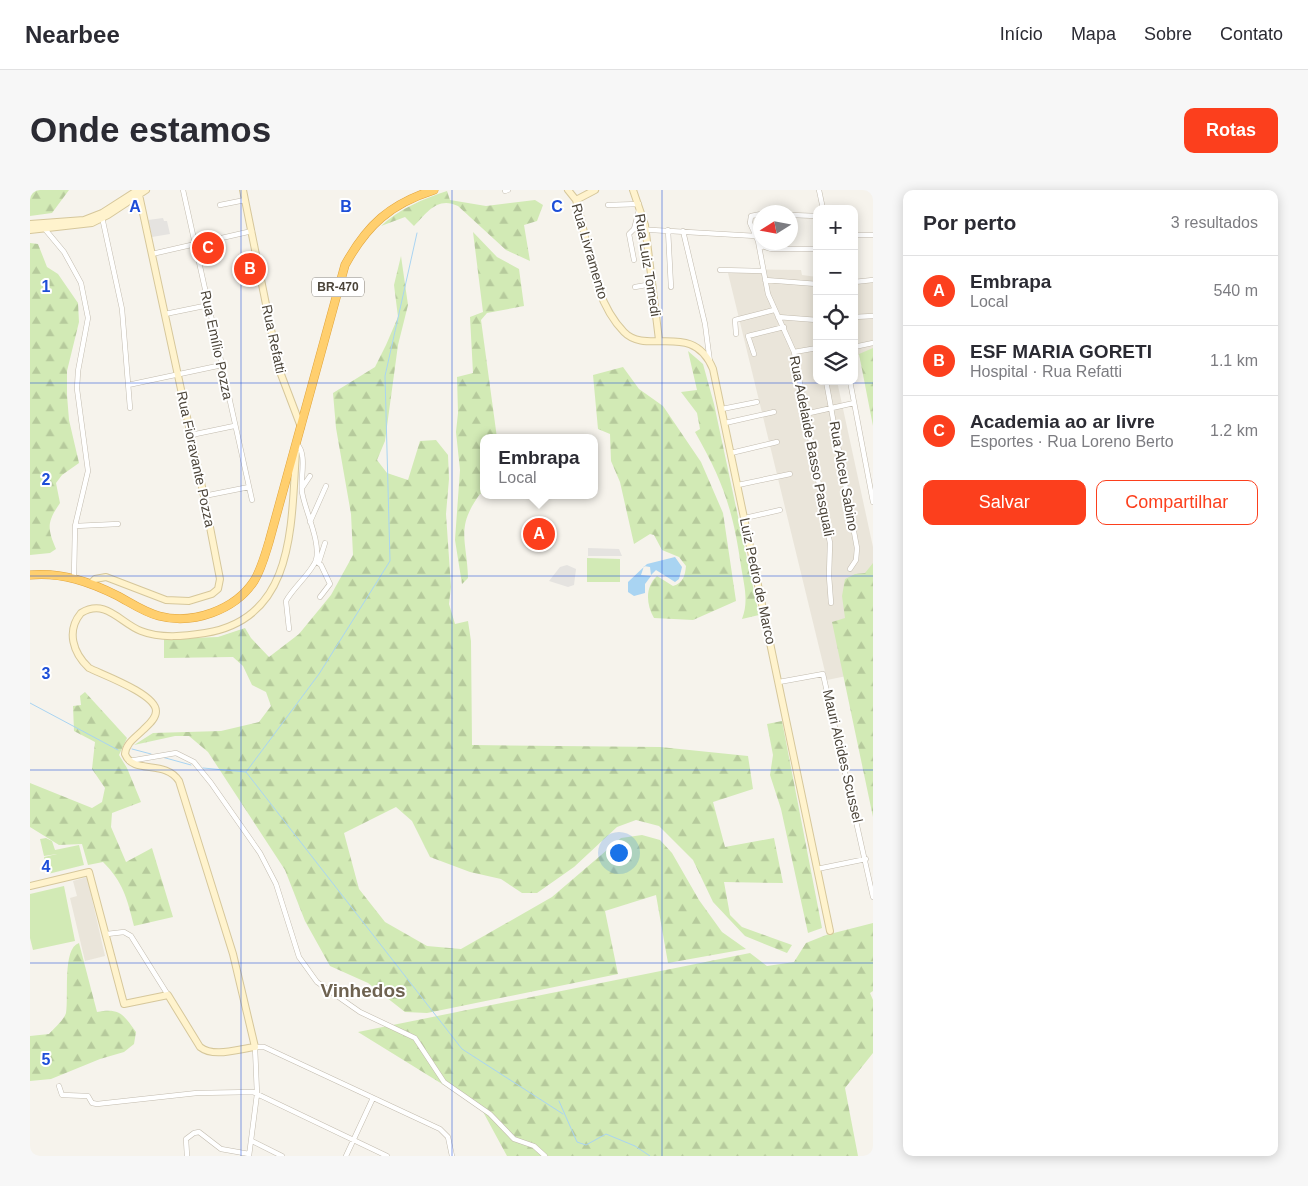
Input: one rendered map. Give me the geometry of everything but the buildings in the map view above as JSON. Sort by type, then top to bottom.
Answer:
[{"type":"highway","name":"BR-470","points":[[30,575],[51,574],[74,578],[160,616],[192,618],[213,612],[230,604],[248,590],[257,577],[270,542],[345,265],[363,236],[384,214],[399,204],[434,190]]},
{"type":"street","points":[[30,230],[102,216],[138,192],[146,190]]},
{"type":"street","name":"Rua Emílio Pozza","points":[[183,190],[252,500]]},
{"type":"street","name":"Rua Refatti","points":[[243,190],[279,369],[301,427]]},
{"type":"street","name":"Rua Livramento","points":[[568,190],[576,200],[599,290],[606,306],[629,336],[678,341],[703,352],[710,363]]},
{"type":"street","points":[[576,200],[595,190]]},
{"type":"street","name":"Rua Luiz Tomedi","points":[[633,190],[645,230],[660,340]]},
{"type":"street","points":[[819,190],[822,205]]},
{"type":"street","name":"Rua Fioravante Pozza","points":[[90,584],[95,579],[106,577],[166,600],[189,601],[212,594],[218,588],[220,579],[179,375],[138,192]]},
{"type":"street","points":[[220,205],[245,200]]},
{"type":"street","points":[[608,204],[639,206],[634,229],[629,234],[634,260]]},
{"type":"street","points":[[798,215],[813,216]]},
{"type":"street","points":[[102,216],[122,309],[130,408]]},
{"type":"street","name":"Rua Adelaide Basso Pasquali","points":[[753,216],[750,219],[753,231]]},
{"type":"street","points":[[30,224],[43,226],[61,247],[78,278],[85,298],[88,318],[78,371],[77,389],[88,471],[75,526],[76,563],[74,578]]},
{"type":"street","points":[[634,229],[753,236]]},
{"type":"street","points":[[668,230],[671,287]]},
{"type":"street","points":[[152,254],[252,231]]},
{"type":"street","name":"Luiz Pedro de Marco","points":[[683,231],[705,324],[710,363],[725,423],[830,931]]},
{"type":"street","points":[[858,235],[873,235]]},
{"type":"street","points":[[798,248],[813,248]]},
{"type":"street","name":"Rua Adelaide Basso Pasquali","points":[[760,250],[765,280],[774,310],[784,327],[794,352],[830,543],[829,576],[831,603]]},
{"type":"street","points":[[720,270],[763,271]]},
{"type":"street","points":[[765,280],[813,284]]},
{"type":"street","points":[[858,282],[873,280]]},
{"type":"street","points":[[635,287],[652,284]]},
{"type":"street","points":[[165,314],[209,305]]},
{"type":"street","points":[[736,334],[735,320],[774,310]]},
{"type":"street","points":[[858,317],[873,316]]},
{"type":"street","points":[[778,317],[813,320]]},
{"type":"street","points":[[754,354],[749,335],[784,327]]},
{"type":"street","points":[[858,346],[873,342]]},
{"type":"street","points":[[794,352],[813,349]]},
{"type":"street","points":[[128,385],[222,365]]},
{"type":"street","name":"Rua Alceu Sabino","points":[[827,385],[857,548],[856,560],[850,569]]},
{"type":"street","points":[[851,385],[873,502]]},
{"type":"street","points":[[722,409],[757,402]]},
{"type":"street","points":[[805,414],[854,403]]},
{"type":"street","points":[[725,423],[774,412]]},
{"type":"street","points":[[191,435],[234,426]]},
{"type":"street","points":[[731,453],[777,442]]},
{"type":"street","points":[[296,443],[302,453],[302,488],[317,549],[317,562],[330,584],[320,597]]},
{"type":"street","points":[[187,1156],[186,1139],[190,1135],[199,1132],[221,1149],[249,1155],[257,1094],[255,1047],[233,954],[179,780],[170,770],[129,761],[125,754],[125,748],[154,718],[156,712],[154,704],[142,694],[89,668],[82,661],[72,639],[77,619],[87,610],[98,607],[105,608],[132,627],[159,635],[190,635],[218,631],[249,618],[271,591],[285,557],[296,443]]},
{"type":"street","points":[[738,485],[790,474]]},
{"type":"street","points":[[302,488],[310,476]]},
{"type":"street","points":[[310,522],[326,486]]},
{"type":"street","points":[[204,496],[249,487]]},
{"type":"street","points":[[745,518],[780,510]]},
{"type":"street","points":[[75,526],[118,524]]},
{"type":"street","points":[[289,629],[286,601],[317,562],[325,543]]},
{"type":"street","name":"Mauri Alcides Scussel","points":[[779,682],[823,674],[873,897]]},
{"type":"street","points":[[129,761],[176,753],[194,762],[260,853],[276,884],[299,957],[317,982],[360,1012],[415,1038],[444,1082],[490,1114],[514,1139],[534,1146],[545,1156]]},
{"type":"street","points":[[817,869],[866,859]]},
{"type":"street","points":[[30,886],[89,872],[107,934],[124,1004],[168,995]]},
{"type":"street","points":[[107,934],[124,932],[131,936],[200,1047],[205,1051],[212,1053],[264,1047],[278,1052],[440,1129],[448,1137],[452,1156]]},
{"type":"street","points":[[59,1086],[62,1096],[88,1096],[92,1103],[97,1104],[197,1093],[246,1092],[257,1094],[387,1156]]},
{"type":"street","points":[[346,1156],[373,1098]]},
{"type":"street","points":[[252,1142],[282,1156]]},
{"type":"shaded area","points":[[163,218],[164,221],[167,221],[170,234],[152,237],[148,220]]},
{"type":"shaded area","points":[[255,251],[260,283],[246,286],[238,254]]},
{"type":"shaded area","points":[[727,269],[801,270],[802,275],[813,276],[813,385],[838,385],[873,547],[873,689],[866,672],[827,680]]},
{"type":"shaded area","points":[[873,279],[873,407],[858,355],[858,280]]},
{"type":"shaded area","points":[[588,548],[619,549],[622,556],[588,556]]},
{"type":"shaded area","points":[[567,565],[576,569],[574,585],[568,587],[549,581],[560,567]]},
{"type":"shaded area","points":[[87,877],[105,956],[85,961],[70,898],[77,896],[73,881]]},
{"type":"green space","points":[[30,190],[69,190],[52,213],[30,216]]},
{"type":"green space","points":[[447,191],[450,200],[486,206],[535,200],[543,205],[537,221],[524,225],[530,261],[506,250],[458,206],[451,203],[439,204],[433,207],[414,226],[405,217],[381,226],[396,214],[412,205]]},
{"type":"green space","points":[[473,232],[497,257],[519,269],[524,306],[487,313],[481,320],[496,434],[480,434],[480,494],[467,516],[465,526],[468,578],[462,584],[455,540],[460,470],[456,432],[458,413],[457,377],[473,373],[470,317],[483,312]]},
{"type":"green space","points":[[219,242],[222,259],[203,262],[199,246]]},
{"type":"green space","points":[[30,243],[38,244],[47,267],[58,274],[78,303],[79,322],[67,371],[67,395],[69,420],[79,463],[62,475],[56,483],[60,503],[51,520],[50,530],[56,549],[50,553],[30,555]]},
{"type":"green space","points":[[401,256],[408,305],[398,345],[385,441],[377,460],[387,473],[408,480],[420,441],[436,440],[448,455],[449,479],[446,514],[451,587],[449,604],[455,624],[468,621],[471,641],[472,745],[660,747],[748,756],[753,789],[713,802],[725,847],[774,838],[783,883],[724,882],[730,915],[742,927],[792,945],[787,953],[745,936],[713,902],[693,860],[659,826],[636,820],[617,827],[574,867],[537,893],[522,893],[501,879],[470,872],[430,857],[412,821],[396,807],[344,833],[359,889],[385,922],[427,946],[461,949],[552,897],[621,838],[642,835],[660,840],[672,853],[699,900],[722,932],[746,949],[668,963],[656,895],[605,911],[618,974],[427,1013],[405,1012],[368,983],[330,966],[305,921],[285,870],[208,752],[189,736],[175,736],[134,745],[153,733],[221,731],[259,722],[271,706],[266,692],[252,685],[243,666],[233,657],[164,658],[164,639],[218,637],[245,628],[251,638],[269,657],[299,634],[331,595],[353,555],[351,514],[336,428],[333,393],[375,367],[386,345],[398,317],[394,285]]},
{"type":"green space","points":[[873,348],[873,426],[859,354]]},
{"type":"green space","points":[[688,351],[703,364],[714,404],[759,615],[742,619],[745,593],[738,546],[726,496],[695,432],[700,429],[697,413],[681,392],[697,390]]},
{"type":"green space","points":[[623,367],[639,389],[663,406],[701,462],[723,513],[736,601],[693,620],[654,618],[648,601],[650,585],[653,580],[657,576],[673,586],[676,585],[683,579],[686,566],[679,557],[662,550],[654,535],[650,534],[634,544],[620,482],[611,461],[610,434],[598,429],[593,375]]},
{"type":"green space","points":[[587,558],[620,559],[620,582],[587,582]]},
{"type":"green space","points":[[873,563],[873,817],[832,622],[845,618],[842,596],[845,579],[855,574],[865,573]]},
{"type":"green space","points":[[85,692],[127,738],[119,755],[127,768],[141,802],[112,813],[111,827],[126,862],[152,848],[173,917],[134,926],[120,884],[103,862],[88,865],[82,844],[59,845],[30,827],[30,783],[92,808],[102,802],[105,788],[92,769],[95,742],[74,731],[73,706],[81,705],[80,696]]},
{"type":"green space","points":[[782,721],[822,928],[808,933],[781,809],[770,775],[773,755],[767,724]]},
{"type":"green space","points":[[46,838],[52,841],[55,850],[79,845],[84,865],[48,874],[44,857],[57,854],[44,856],[40,839]]},
{"type":"green space","points":[[64,886],[75,941],[33,950],[30,938],[30,894]]},
{"type":"green space","points":[[873,923],[873,991],[870,993],[873,1000],[873,1053],[845,1088],[858,1156],[507,1156],[481,1108],[358,1032],[750,953],[767,966],[794,962],[806,943],[826,935]]},
{"type":"green space","points":[[79,943],[97,1012],[111,1011],[124,1017],[136,1032],[134,1044],[124,1052],[100,1059],[51,1079],[30,1081],[30,1036],[49,1034],[65,1016],[68,963],[70,954]]},
{"type":"water","points":[[675,557],[682,567],[679,579],[675,582],[656,570],[651,575],[650,567],[645,566]]},
{"type":"water","points":[[644,567],[641,575],[651,576],[645,584],[645,593],[634,596],[628,592],[628,582]]},
{"type":"waterway","points":[[246,772],[319,674],[390,561],[385,376],[417,233]]},
{"type":"waterway","points":[[30,703],[118,750]]},
{"type":"waterway","points":[[132,749],[151,754]]},
{"type":"waterway","points":[[162,757],[191,765]]},
{"type":"waterway","points":[[203,768],[246,772],[462,1049],[563,1114]]},
{"type":"waterway","points":[[559,1101],[577,1142],[586,1145],[606,1134],[635,1146],[650,1156]]},
{"type":"place","name":"Academia ao ar livre","points":[[208,248]]},
{"type":"place","name":"ESF MARIA GORETI","points":[[250,269]]},
{"type":"place","name":"Embrapa","points":[[539,534]]},
{"type":"district","name":"Vinhedos","points":[[363,990]]}]
